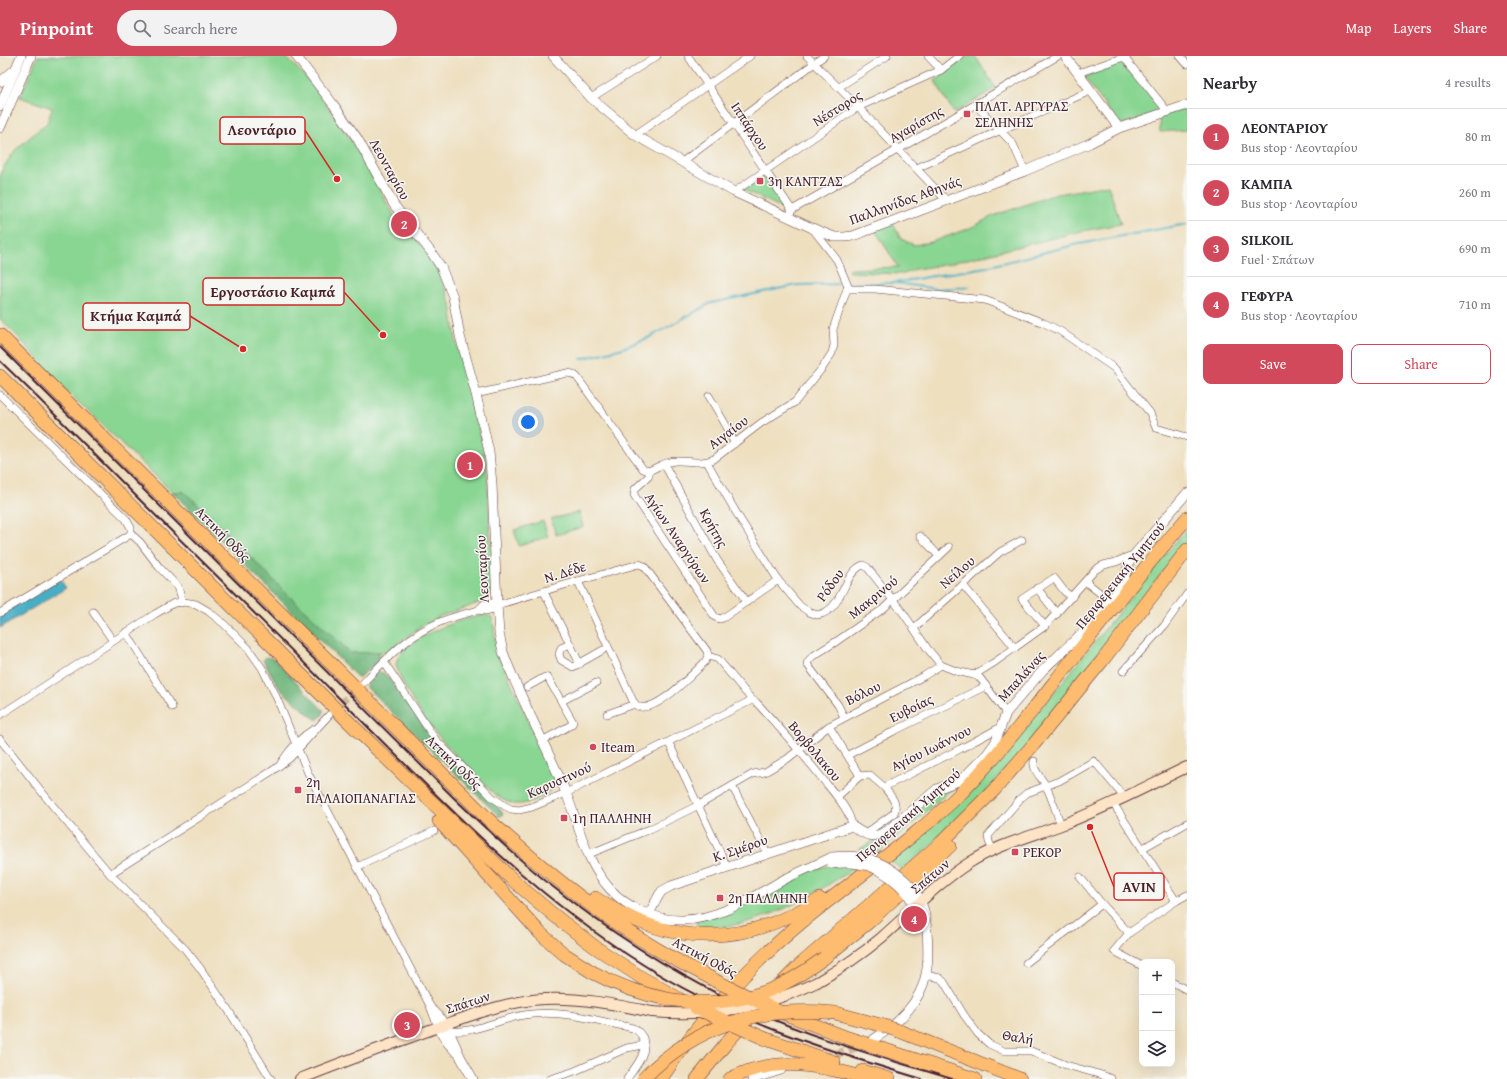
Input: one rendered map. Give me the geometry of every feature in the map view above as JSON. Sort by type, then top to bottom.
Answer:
[{"type":"highway","name":"Αττική Οδός","points":[[0,335],[470,801],[521,850],[582,898],[613,921],[657,949],[716,981],[778,1011],[848,1038],[975,1079]]},
{"type":"highway","points":[[0,376],[357,730],[497,865],[555,916],[616,962],[669,994],[730,1025],[813,1056],[889,1079]]},
{"type":"highway","points":[[0,386],[16,400],[47,421]]},
{"type":"highway","name":"Περιφερειακή Υμηττού","points":[[661,1079],[696,1030],[717,1005],[779,942],[803,921],[885,858],[963,790],[999,751],[1129,587],[1187,518]]},
{"type":"highway","points":[[697,1079],[733,1036],[800,965],[941,843],[995,789],[1102,661],[1187,550]]},
{"type":"highway","points":[[357,730],[540,933],[564,954],[592,972],[619,986],[652,996],[679,1001],[709,1002],[740,999],[771,990],[792,980],[824,958],[870,921],[964,833],[1027,756],[1034,744]]},
{"type":"highway","points":[[470,801],[554,869],[605,904],[636,920],[662,930],[683,934],[702,935],[721,935],[742,932],[787,917],[808,906],[837,887],[882,853],[930,820]]},
{"type":"highway","points":[[643,1079],[655,1067],[692,1040],[712,1030],[761,1014],[815,1011],[835,1013],[884,1026],[1020,1079]]},
{"type":"highway","points":[[730,1079],[744,1072],[760,1068],[793,1064],[820,1067],[870,1079]]},
{"type":"main road","name":"Σπάτων","points":[[300,1079],[355,1057],[443,1029],[514,1009],[544,1005],[687,1014],[732,1010],[774,1000],[817,982],[862,953],[959,870],[993,850],[1061,825],[1113,803],[1187,767]]},
{"type":"main road","name":"Σπάτων","points":[[304,1079],[358,1062],[443,1029]]},
{"type":"street","points":[[0,128],[6,96],[21,56]]},
{"type":"street","points":[[0,106],[31,56]]},
{"type":"street","name":"Λεονταρίου","points":[[296,56],[351,129],[394,205],[408,224],[427,245],[441,267],[455,303],[460,336],[476,394],[487,442],[492,474],[496,606],[503,652],[566,793],[589,854],[598,872],[610,889],[630,905],[650,914],[670,920],[683,920],[706,917],[734,906],[811,867],[845,856],[876,861],[894,870],[918,904],[927,932],[928,956],[926,975],[916,998],[906,1012],[887,1031],[874,1039]]},
{"type":"street","name":"Παλληνίδος Αθηνάς","points":[[553,56],[591,98],[635,135],[734,192],[790,213],[812,228],[834,237],[853,236],[1025,171],[1090,143],[1119,128],[1187,105]]},
{"type":"street","points":[[591,98],[657,56]]},
{"type":"street","name":"Ιππάρχου","points":[[688,56],[765,171],[790,213]]},
{"type":"street","points":[[635,135],[750,56]]},
{"type":"street","points":[[807,56],[839,87],[946,200]]},
{"type":"street","points":[[682,162],[824,56]]},
{"type":"street","points":[[839,87],[887,56]]},
{"type":"street","points":[[928,56],[941,70]]},
{"type":"street","name":"Νέστορος","points":[[734,192],[858,107],[941,70],[959,56]]},
{"type":"street","name":"Αγαρίστης","points":[[790,213],[1058,56]]},
{"type":"street","points":[[1065,56],[1119,128]]},
{"type":"street","points":[[1078,73],[1125,56],[1168,112]]},
{"type":"street","points":[[1180,56],[1187,64]]},
{"type":"street","points":[[0,82],[16,67]]},
{"type":"street","points":[[917,168],[1090,91]]},
{"type":"street","points":[[976,105],[1013,144],[1025,171]]},
{"type":"street","points":[[812,228],[837,260],[843,271],[848,288],[875,289],[985,300],[1044,323],[1060,331],[1114,368],[1150,413],[1156,428],[1187,438]]},
{"type":"street","name":"Αιγαίου","points":[[649,471],[675,460],[708,462],[795,402],[832,354],[834,345],[833,329],[848,288]]},
{"type":"street","points":[[476,394],[567,373],[573,374],[577,377],[639,464],[643,469],[649,471]]},
{"type":"street","points":[[0,394],[126,519],[131,528],[131,534]]},
{"type":"street","points":[[709,396],[731,434],[734,444]]},
{"type":"street","name":"Ρόδου","points":[[708,462],[737,514],[778,580],[804,609],[817,615],[823,614],[832,608],[851,576],[860,566],[863,565],[867,567],[894,600],[926,648],[941,665],[956,671],[974,674]]},
{"type":"street","name":"Κρήτης","points":[[664,464],[717,560],[747,602]]},
{"type":"street","name":"Αγίων Αναργύρων","points":[[649,471],[649,476],[635,489],[634,495],[716,617],[720,619],[747,602]]},
{"type":"street","name":"Μπαλάνας","points":[[865,834],[874,836],[888,830],[937,789],[961,780],[987,754],[995,743],[999,728],[1006,713],[1043,670],[1083,632],[1110,601],[1122,584],[1130,561],[1134,555],[1187,493]]},
{"type":"street","points":[[131,534],[134,535],[140,542],[159,568],[178,587],[181,596],[181,603]]},
{"type":"street","points":[[0,613],[131,534]]},
{"type":"street","points":[[920,536],[939,556]]},
{"type":"street","name":"Νείλου","points":[[914,628],[1000,552],[1022,540]]},
{"type":"street","name":"Μακρινού","points":[[844,717],[838,704],[807,664],[808,661],[813,656],[866,622],[894,600],[949,547]]},
{"type":"street","points":[[1006,713],[980,678],[974,674],[1015,648],[1045,626],[1102,565],[1117,562],[1123,558],[1134,555]]},
{"type":"street","name":"Ν. Δέδε","points":[[363,683],[406,642],[426,629],[450,618],[478,610],[490,610],[496,606],[578,580],[639,564],[644,566],[707,651],[708,656]]},
{"type":"street","points":[[1045,626],[1022,599],[1054,578],[1065,592],[1072,597]]},
{"type":"street","points":[[578,580],[635,704],[639,707],[646,707],[668,696],[705,662],[708,656]]},
{"type":"street","points":[[747,602],[778,580]]},
{"type":"street","points":[[1086,582],[1110,601]]},
{"type":"street","points":[[963,585],[1015,648]]},
{"type":"street","points":[[1037,588],[1057,614]]},
{"type":"street","points":[[544,592],[580,664]]},
{"type":"street","points":[[1123,671],[1164,626],[1187,594]]},
{"type":"street","points":[[0,716],[126,632],[174,603],[196,604],[208,611],[224,624],[248,648],[262,668],[298,746],[308,773],[430,1006],[443,1029],[453,1040],[473,1079]]},
{"type":"street","points":[[93,612],[114,641]]},
{"type":"street","points":[[126,632],[172,707]]},
{"type":"street","points":[[570,644],[561,648],[559,654],[561,660],[573,667],[603,650]]},
{"type":"street","name":"Βορβολακου","points":[[708,656],[718,659],[751,700],[756,702],[799,750],[837,797],[852,820],[852,826]]},
{"type":"street","name":"Καρυστινού","points":[[384,662],[435,739],[498,802],[511,809],[524,810],[566,793],[669,743],[751,700]]},
{"type":"street","name":"Βόλου","points":[[589,854],[650,829],[699,805],[755,773],[765,772],[787,759],[829,726],[924,676],[941,665]]},
{"type":"street","points":[[527,687],[545,677],[548,678],[573,722],[571,725],[542,741]]},
{"type":"street","points":[[562,701],[596,683]]},
{"type":"street","name":"Ευβοίας","points":[[848,755],[873,741],[986,686]]},
{"type":"street","points":[[608,714],[635,704]]},
{"type":"street","points":[[110,874],[264,777],[298,746],[305,734],[316,728],[329,714]]},
{"type":"street","points":[[829,726],[860,776],[837,797]]},
{"type":"street","name":"Αγίου Ιωάννου","points":[[860,776],[870,775],[884,787],[999,728]]},
{"type":"street","points":[[1,741],[52,806],[110,874],[184,949],[200,968],[272,1079]]},
{"type":"street","points":[[669,743],[727,867]]},
{"type":"street","points":[[1034,761],[1035,769],[1046,785],[1061,825]]},
{"type":"street","points":[[993,850],[988,839],[991,833],[1020,798],[1027,793],[1059,781],[1094,761],[1124,797]]},
{"type":"street","points":[[732,786],[767,853]]},
{"type":"street","points":[[852,826],[865,834],[894,813],[894,801],[884,787]]},
{"type":"street","points":[[1113,803],[1176,901]]},
{"type":"street","points":[[1143,848],[1187,822]]},
{"type":"street","name":"Κ. Σμέρου","points":[[650,914],[662,891],[676,884],[852,826]]},
{"type":"street","points":[[357,867],[434,831]]},
{"type":"street","points":[[1080,877],[1102,904],[1129,933]]},
{"type":"street","points":[[1139,964],[1114,951],[1129,933],[1187,895]]},
{"type":"street","points":[[1026,963],[1102,904]]},
{"type":"street","name":"Θαλή","points":[[926,975],[940,978],[944,982],[969,1022],[978,1034],[989,1044],[1004,1051],[1031,1051],[1066,1065],[1111,1079]]},
{"type":"street","points":[[1175,984],[1187,990]]},
{"type":"street","points":[[443,1029],[455,1032],[464,1032],[525,1014],[554,1014],[590,1018],[634,1029],[641,1034],[644,1045],[643,1053],[627,1079]]},
{"type":"street","points":[[550,1079],[575,1071],[627,1048],[644,1045]]},
{"type":"street","points":[[752,1079],[781,1070]]},
{"type":"green space","points":[[38,56],[285,56],[307,78],[353,143],[400,226],[424,247],[435,263],[451,304],[456,341],[483,445],[487,469],[493,583],[490,596],[485,601],[441,616],[420,627],[387,652],[351,653],[288,595],[201,507],[184,492],[172,492],[64,388],[0,319],[0,177],[3,168],[15,150],[47,123],[52,108],[20,97]]},
{"type":"green space","points":[[967,56],[975,56],[996,88],[954,113],[935,81]]},
{"type":"green space","points":[[1124,61],[1164,111],[1120,125],[1084,77]]},
{"type":"green space","points":[[1187,107],[1187,130],[1160,132],[1159,116]]},
{"type":"green space","points":[[763,175],[784,207],[782,208],[744,190]]},
{"type":"green space","points":[[1108,185],[1121,224],[1082,231],[943,265],[915,269],[904,274],[849,272],[848,269],[898,267],[875,230],[892,222],[901,239],[914,245],[931,242],[968,229],[993,216],[1053,195]]},
{"type":"green space","points":[[172,492],[184,492],[201,507],[288,595],[351,653],[380,652],[379,661],[358,678]]},
{"type":"green space","points":[[579,512],[583,527],[556,535],[551,519]]},
{"type":"green space","points":[[543,521],[548,537],[519,546],[514,530]]},
{"type":"green space","points":[[1187,528],[1187,541],[1031,741],[968,812],[903,870],[890,861],[992,769]]},
{"type":"green space","points":[[487,615],[493,618],[496,647],[499,656],[556,781],[555,787],[536,800],[530,802],[514,804],[497,796],[450,750],[428,723],[409,695],[396,665],[399,656],[407,647],[419,638],[449,625],[477,616]]},
{"type":"green space","points":[[266,657],[274,659],[324,711],[322,716],[317,720],[280,689],[263,660]]},
{"type":"green space","points":[[377,673],[384,673],[392,682],[440,749],[498,807],[503,814],[500,817],[365,686]]},
{"type":"green space","points":[[960,784],[949,791],[901,834],[876,853],[859,849],[886,835],[936,793]]},
{"type":"green space","points":[[836,865],[858,866],[799,902],[767,916],[734,925],[720,927],[697,927],[696,919],[808,871]]},
{"type":"water","points":[[60,579],[66,588],[0,628],[0,615]]},
{"type":"waterway","points":[[581,359],[623,348],[650,337],[711,303],[797,285],[893,283],[986,267],[1074,245],[1187,224]]},
{"type":"waterway","points":[[896,283],[937,289],[969,287]]},
{"type":"tunnel","points":[[334,710],[358,687]]},
{"type":"tunnel","points":[[823,1059],[867,1043]]},
{"type":"railway","points":[[0,347],[453,797],[489,832],[539,876],[594,918],[638,948],[730,1000],[784,1024],[812,1034],[952,1079]]},
{"type":"railway","points":[[0,361],[266,624],[409,769],[482,839],[559,905],[600,936],[642,964],[675,984],[708,1001],[743,1017],[813,1044],[849,1057],[922,1079]]},
{"type":"place","name":"ΠΛΑΤ. ΑΡΓΥΡΑΣ ΣΕΛΗΝΗΣ","points":[[967,114]]},
{"type":"place","name":"Λεοντάριο","points":[[337,179]]},
{"type":"place","name":"3η ΚΑΝΤΖΑΣ","points":[[760,181]]},
{"type":"place","name":"ΚΑΜΠΑ","points":[[404,224]]},
{"type":"place","name":"Εργοστάσιο Καμπά","points":[[383,335]]},
{"type":"place","name":"Kτήμα Καμπά","points":[[243,349]]},
{"type":"place","name":"ΛΕΟΝΤΑΡΙΟΥ","points":[[470,465]]},
{"type":"place","name":"Iteam","points":[[593,747]]},
{"type":"place","name":"2η ΠΑΛΑΙΟΠΑΝΑΓΙΑΣ","points":[[298,790]]},
{"type":"place","name":"1η ΠΑΛΛΗΝΗ","points":[[564,818]]},
{"type":"place","name":"AVIN","points":[[1090,827]]},
{"type":"place","name":"ΡΕΚΟΡ","points":[[1015,852]]},
{"type":"place","name":"2η ΠΑΛΛΗΝΗ","points":[[720,898]]},
{"type":"place","name":"ΓΕΦΥΡΑ","points":[[914,919]]},
{"type":"place","name":"SILKOIL","points":[[407,1025]]}]
